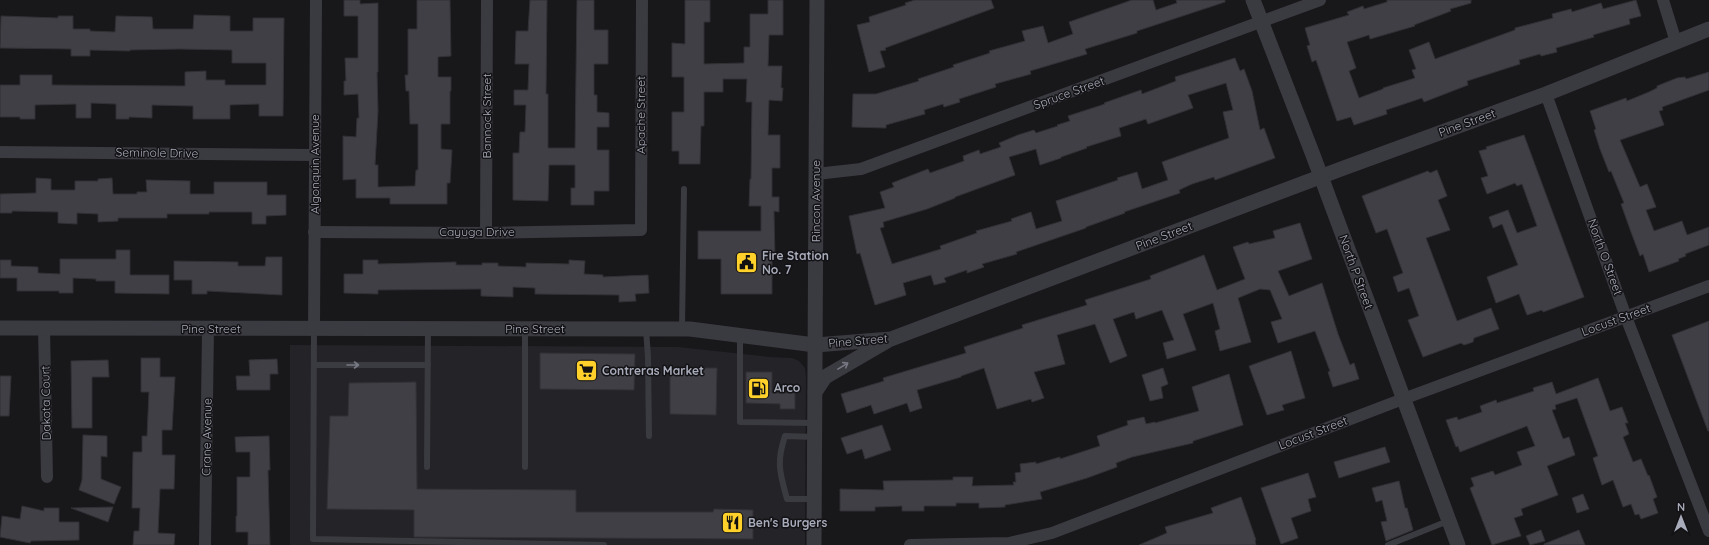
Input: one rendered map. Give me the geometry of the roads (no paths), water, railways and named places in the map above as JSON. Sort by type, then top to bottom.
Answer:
[{"type":"street","name":"Algonquin Avenue","points":[[314,329],[316,0]]},
{"type":"street","name":"Bannock Street","points":[[486,233],[487,0]]},
{"type":"street","name":"Apache Street","points":[[641,230],[642,0]]},
{"type":"street","name":"North P Street","points":[[1253,0],[1321,177],[1458,545]]},
{"type":"street","name":"Spruce Street","points":[[816,174],[862,169],[1320,0]]},
{"type":"street","points":[[1663,0],[1676,42]]},
{"type":"street","name":"Rincon Avenue","points":[[814,545],[816,174],[819,1]]},
{"type":"street","name":"Pine Street","points":[[0,328],[682,329],[815,345],[891,339],[1546,94],[1709,30]]},
{"type":"street","name":"North O Street","points":[[1546,94],[1626,317],[1709,531]]},
{"type":"street","name":"Seminole Drive","points":[[0,152],[315,155]]},
{"type":"street","name":"Cayuga Drive","points":[[314,232],[486,233],[641,230]]},
{"type":"street","name":"Locust Street","points":[[910,545],[1009,543],[1052,533],[1403,399],[1709,286]]},
{"type":"street","name":"Dakota Court","points":[[44,328],[47,477]]},
{"type":"street","name":"Crane Avenue","points":[[205,545],[208,329]]},
{"type":"street","points":[[815,392],[825,377],[891,339]]},
{"type":"lane","points":[[682,329],[684,189]]},
{"type":"lane","points":[[314,329],[313,539],[604,545]]},
{"type":"lane","points":[[427,467],[428,329]]},
{"type":"lane","points":[[525,329],[525,467]]},
{"type":"lane","points":[[646,329],[649,436]]},
{"type":"lane","points":[[740,336],[740,422],[815,430]]},
{"type":"lane","points":[[314,366],[428,366]]},
{"type":"lane","points":[[814,499],[787,499],[779,469],[780,450],[785,436],[815,430]]},
{"type":"lane","points":[[1388,545],[1448,521]]},
{"type":"place","name":"Fire Station No. 7","points":[[746,263]]},
{"type":"place","name":"Contreras Market","points":[[587,371]]},
{"type":"place","name":"Arco","points":[[759,388]]},
{"type":"place","name":"Ben's Burgers","points":[[733,523]]}]
